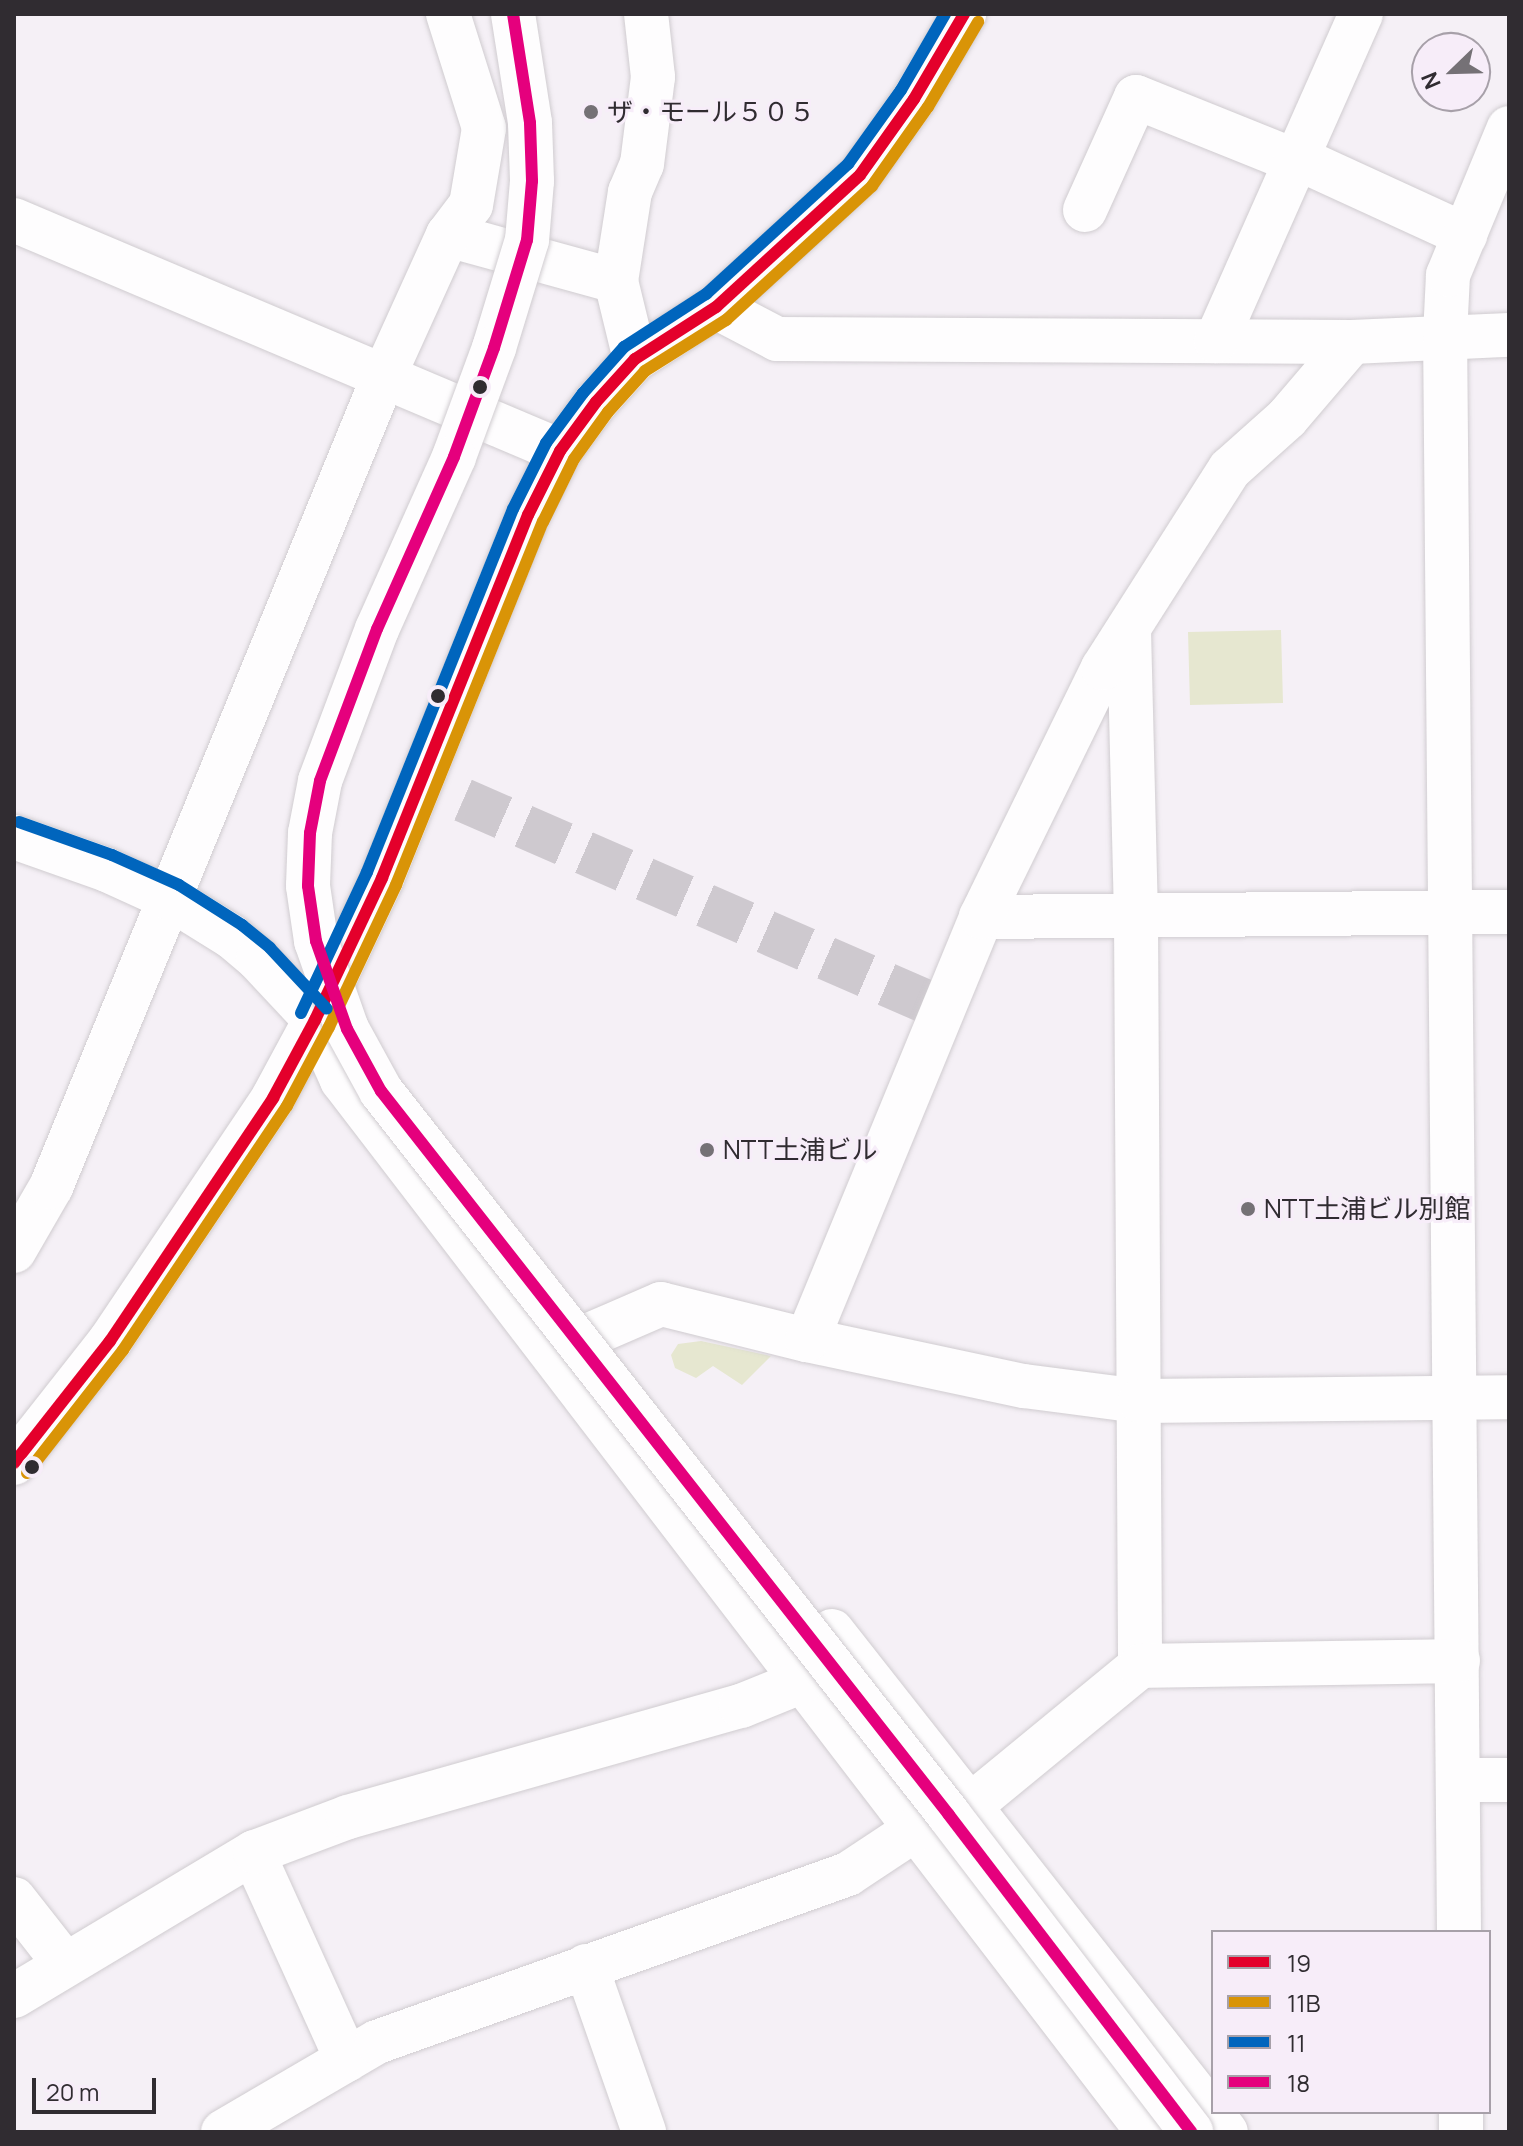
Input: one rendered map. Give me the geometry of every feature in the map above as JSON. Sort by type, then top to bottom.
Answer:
[{"type":"street","points":[[14,1251],[51,1187],[383,378],[448,235],[471,205],[484,128],[448,14]]},
{"type":"street","points":[[513,14],[530,123],[532,181],[527,240],[508,305],[454,457],[377,629],[320,781],[310,833],[308,886],[316,941],[347,1029],[381,1091],[949,1815],[1203,2123]]},
{"type":"street","points":[[635,359],[616,281],[630,192],[642,164],[651,91],[646,14]]},
{"type":"street","points":[[17,1454],[110,1341],[246,1142],[315,1020],[382,878],[528,515],[560,451],[596,402],[635,359],[716,307],[860,175],[914,99],[964,14]]},
{"type":"street","points":[[1216,341],[1361,14]]},
{"type":"street","points":[[1085,210],[1136,97],[1296,160],[1465,235]]},
{"type":"street","points":[[1459,1930],[1447,913],[1445,336],[1448,275],[1509,128]]},
{"type":"street","points":[[14,220],[560,451]]},
{"type":"street","points":[[448,235],[616,281]]},
{"type":"street","points":[[716,307],[777,339],[1352,342],[1509,335]]},
{"type":"street","points":[[807,1340],[981,917],[1103,668],[1230,469],[1287,418],[1352,342]]},
{"type":"street","points":[[1129,630],[1136,916],[1140,1666]]},
{"type":"street","points":[[14,837],[107,870],[171,899],[232,937],[258,959],[315,1020],[361,1049],[594,1333],[971,1805],[1203,2123]]},
{"type":"street","points":[[981,917],[1509,912]]},
{"type":"street","points":[[315,1020],[342,1080],[1148,2132]]},
{"type":"street","points":[[594,1333],[661,1304],[807,1340],[1024,1386],[1140,1401],[1509,1397]]},
{"type":"street","points":[[223,2132],[377,2042],[848,1874],[916,1829],[971,1805],[1140,1666],[1458,1661]]},
{"type":"street","points":[[14,1996],[253,1853],[348,1817],[741,1706],[803,1681]]},
{"type":"street","points":[[1458,1780],[1509,1780]]},
{"type":"street","points":[[253,1853],[347,2060]]},
{"type":"street","points":[[14,1899],[65,1964]]},
{"type":"street","points":[[586,1966],[644,2132]]},
{"type":"green space","points":[[1281,630],[1283,703],[1190,705],[1188,632]]},
{"type":"green space","points":[[701,1341],[771,1356],[742,1385],[713,1366],[696,1378],[675,1368],[671,1355],[678,1344]]},
{"type":"tunnel","points":[[463,800],[943,1009]]},
{"type":"transit line","name":"18","points":[[513,14],[530,123],[532,181],[527,240],[494,348],[454,457],[377,629],[320,781],[310,833],[308,886],[316,941],[347,1029],[381,1091],[949,1815],[1191,2132]]},
{"type":"transit line","name":"11","points":[[301,1013],[367,872],[513,509],[546,443],[583,393],[624,347],[706,294],[848,164],[901,90],[945,14]]},
{"type":"transit line","name":"19","points":[[14,1463],[110,1341],[273,1098],[315,1020],[382,878],[528,515],[560,451],[596,402],[635,359],[716,307],[860,175],[914,99],[964,14]]},
{"type":"transit line","name":"11B","points":[[27,1473],[123,1350],[287,1106],[329,1027],[396,885],[543,522],[574,459],[608,412],[645,371],[726,320],[872,186],[928,107],[978,22]]},
{"type":"transit line","name":"11","points":[[19,822],[112,855],[179,885],[242,925],[270,948],[327,1009]]},
{"type":"place","name":"ザ・モール５０５","points":[[591,112]]},
{"type":"place","name":"NTT土浦ビル","points":[[707,1150]]},
{"type":"place","name":"NTT土浦ビル別館","points":[[1248,1209]]}]
